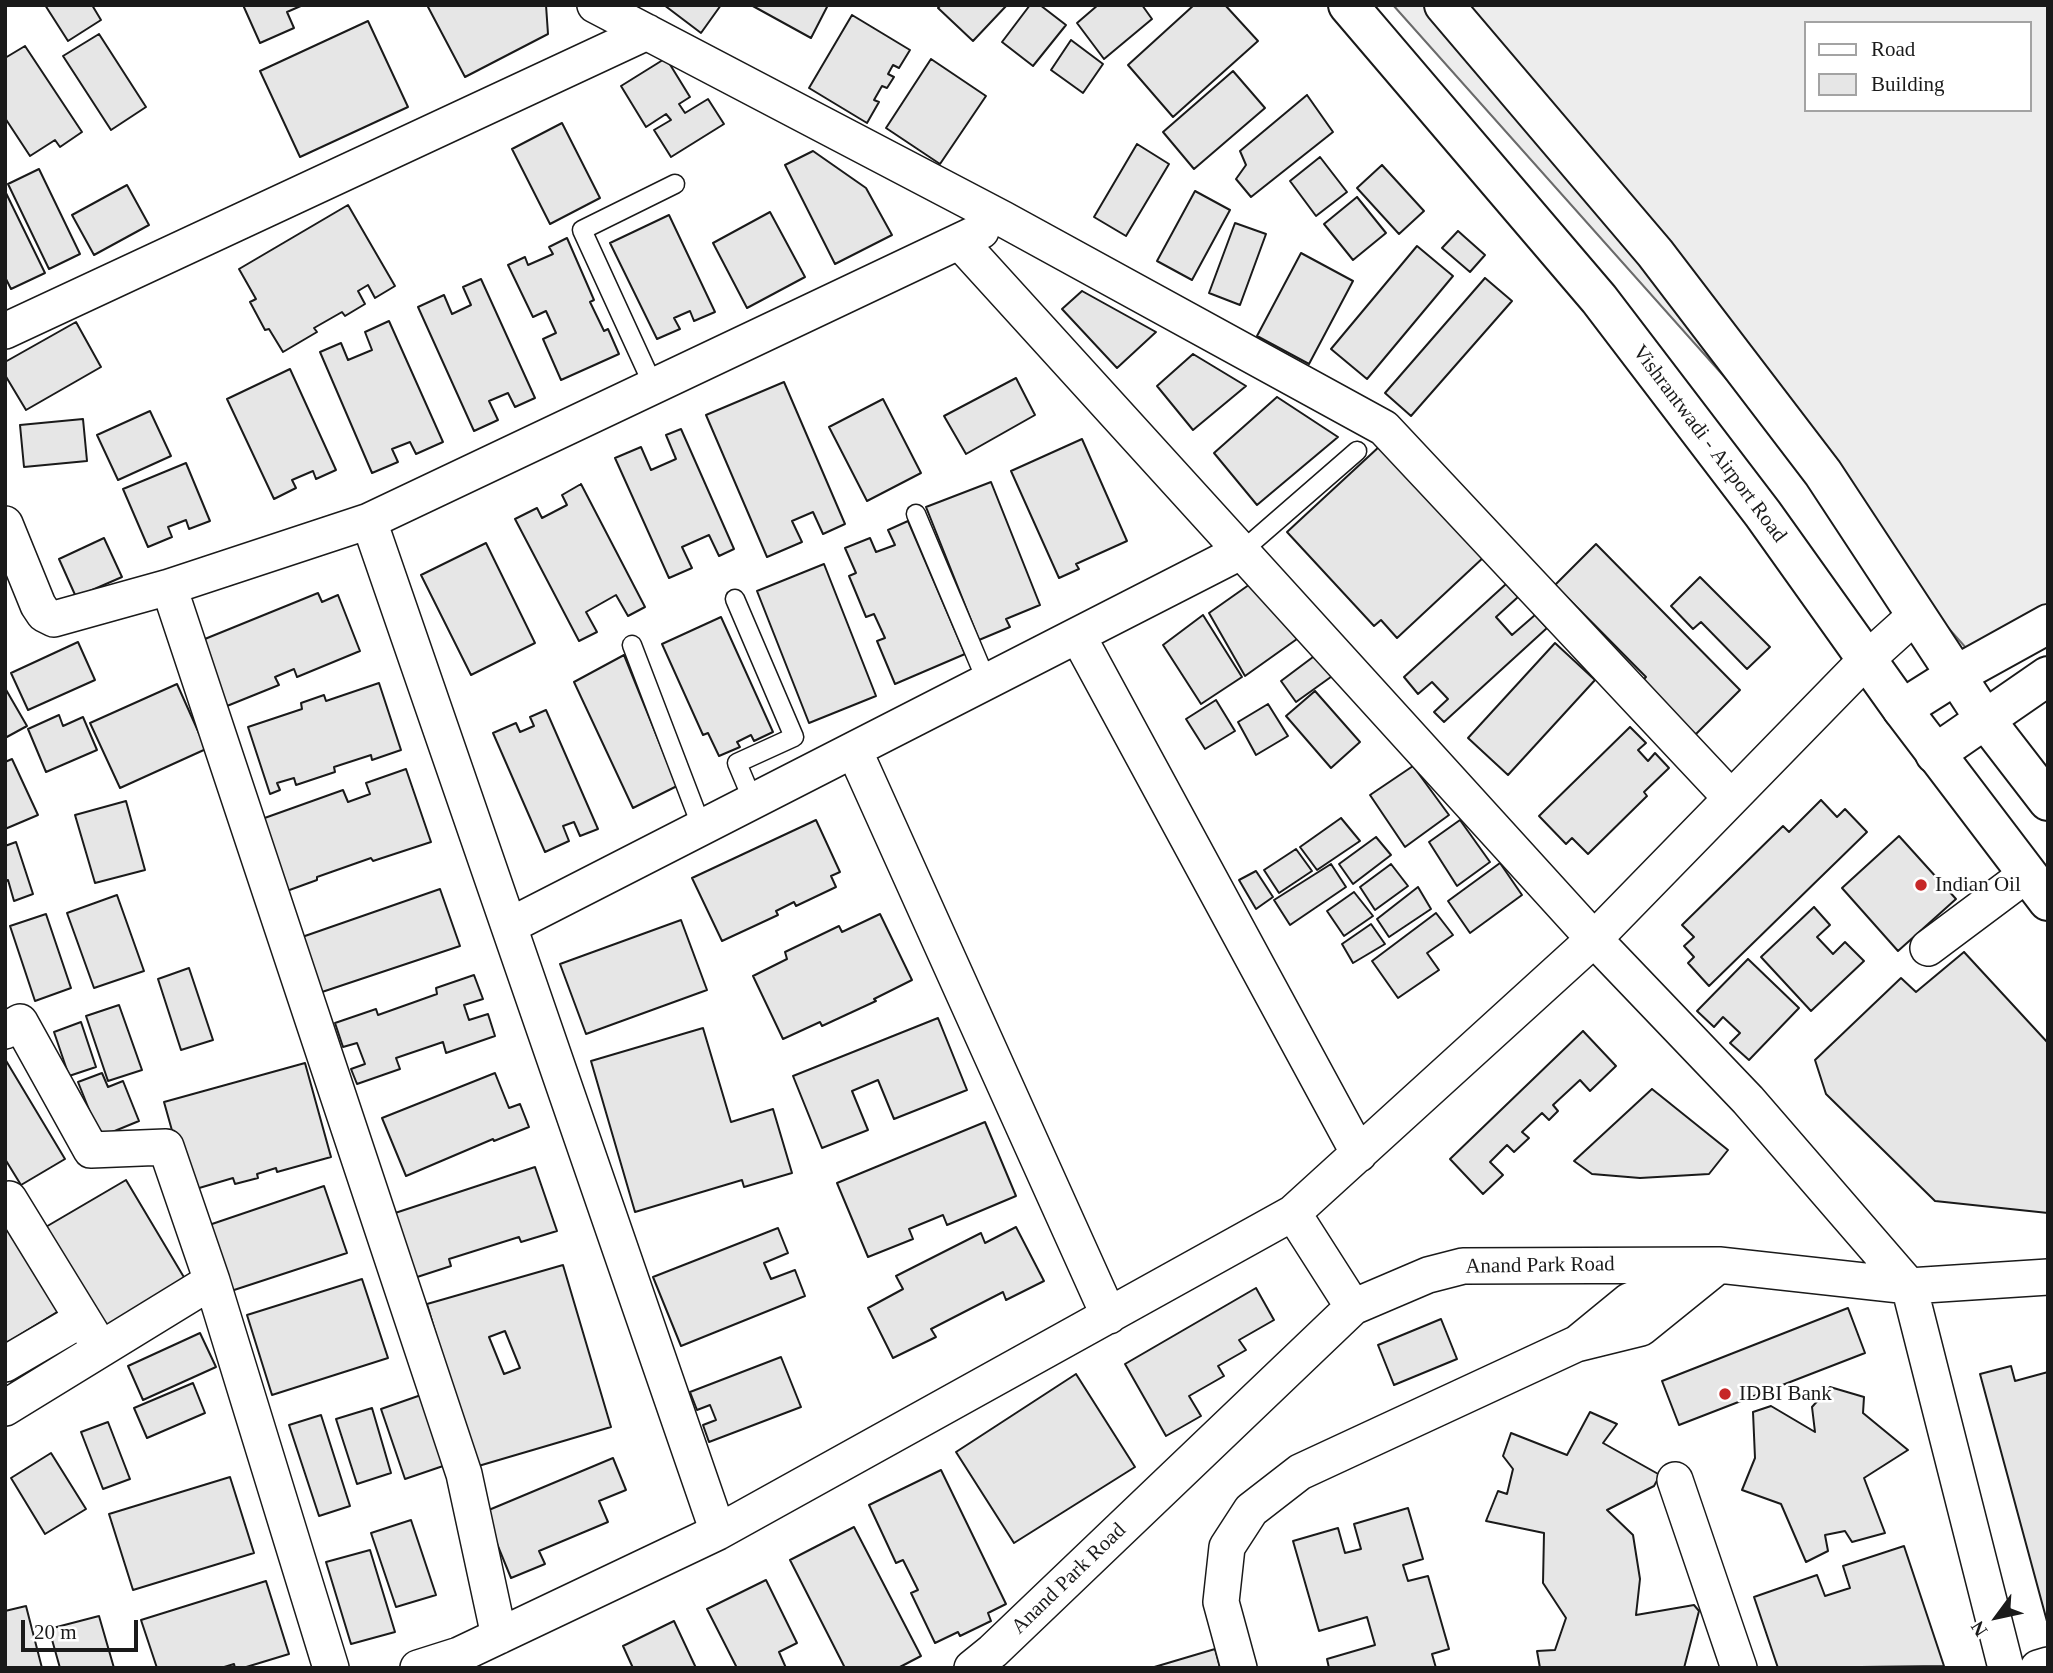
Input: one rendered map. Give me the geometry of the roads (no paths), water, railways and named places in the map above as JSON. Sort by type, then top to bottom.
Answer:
[{"type":"main road","name":"Vishrantwadi - Airport Road","points":[[1348,5],[1599,299],[1763,514],[1934,754],[2038,888]]},
{"type":"main road","points":[[1444,5],[1655,253],[1823,473],[1984,718],[2048,801]]},
{"type":"main road","points":[[1902,709],[1956,675],[2048,624]]},
{"type":"main road","points":[[1934,754],[2048,676]]},
{"type":"street","points":[[595,5],[1003,219],[1384,428],[1731,798]]},
{"type":"street","points":[[5,331],[647,32]]},
{"type":"street","points":[[5,524],[38,605],[44,614],[54,619],[169,587],[369,521],[960,242],[1003,219]]},
{"type":"street","points":[[960,242],[1594,939],[1748,1100],[1909,1286],[2006,1668]]},
{"type":"street","points":[[369,521],[718,1532]]},
{"type":"street","points":[[509,926],[1242,551]]},
{"type":"street","points":[[169,587],[464,1474],[499,1636]]},
{"type":"street","points":[[418,1668],[459,1655],[718,1532],[1293,1213],[1594,939],[1866,660],[1917,614]]},
{"type":"street","points":[[1078,636],[1359,1154]]},
{"type":"street","points":[[853,750],[1109,1316]]},
{"type":"street","points":[[1928,948],[2038,888]]},
{"type":"street","points":[[5,1031],[20,1022],[91,1150],[166,1147],[212,1281],[331,1668]]},
{"type":"street","points":[[5,1201],[9,1199],[101,1349]]},
{"type":"street","points":[[1293,1213],[1353,1307]]},
{"type":"street","points":[[1239,1668],[1220,1602],[1227,1546],[1251,1510],[1300,1472],[1576,1344],[1642,1328],[1719,1265]]},
{"type":"street","name":"Anand Park Road","points":[[988,1662],[1353,1307],[1428,1275],[1463,1266],[1719,1265],[1909,1286],[2048,1277]]},
{"type":"street","points":[[5,1408],[212,1281]]},
{"type":"street","points":[[5,1364],[82,1319]]},
{"type":"street","points":[[1675,1480],[1739,1668]]},
{"type":"street","points":[[2038,1668],[2048,1665]]},
{"type":"lane","points":[[654,387],[582,230],[675,184]]},
{"type":"lane","points":[[1242,551],[1357,450]]},
{"type":"lane","points":[[916,514],[987,682]]},
{"type":"lane","points":[[736,599],[794,737],[737,764],[754,801]]},
{"type":"lane","points":[[632,645],[702,828]]},
{"type":"place","name":"Indian Oil","points":[[1921,885]]},
{"type":"place","name":"IDBI Bank","points":[[1725,1394]]}]
